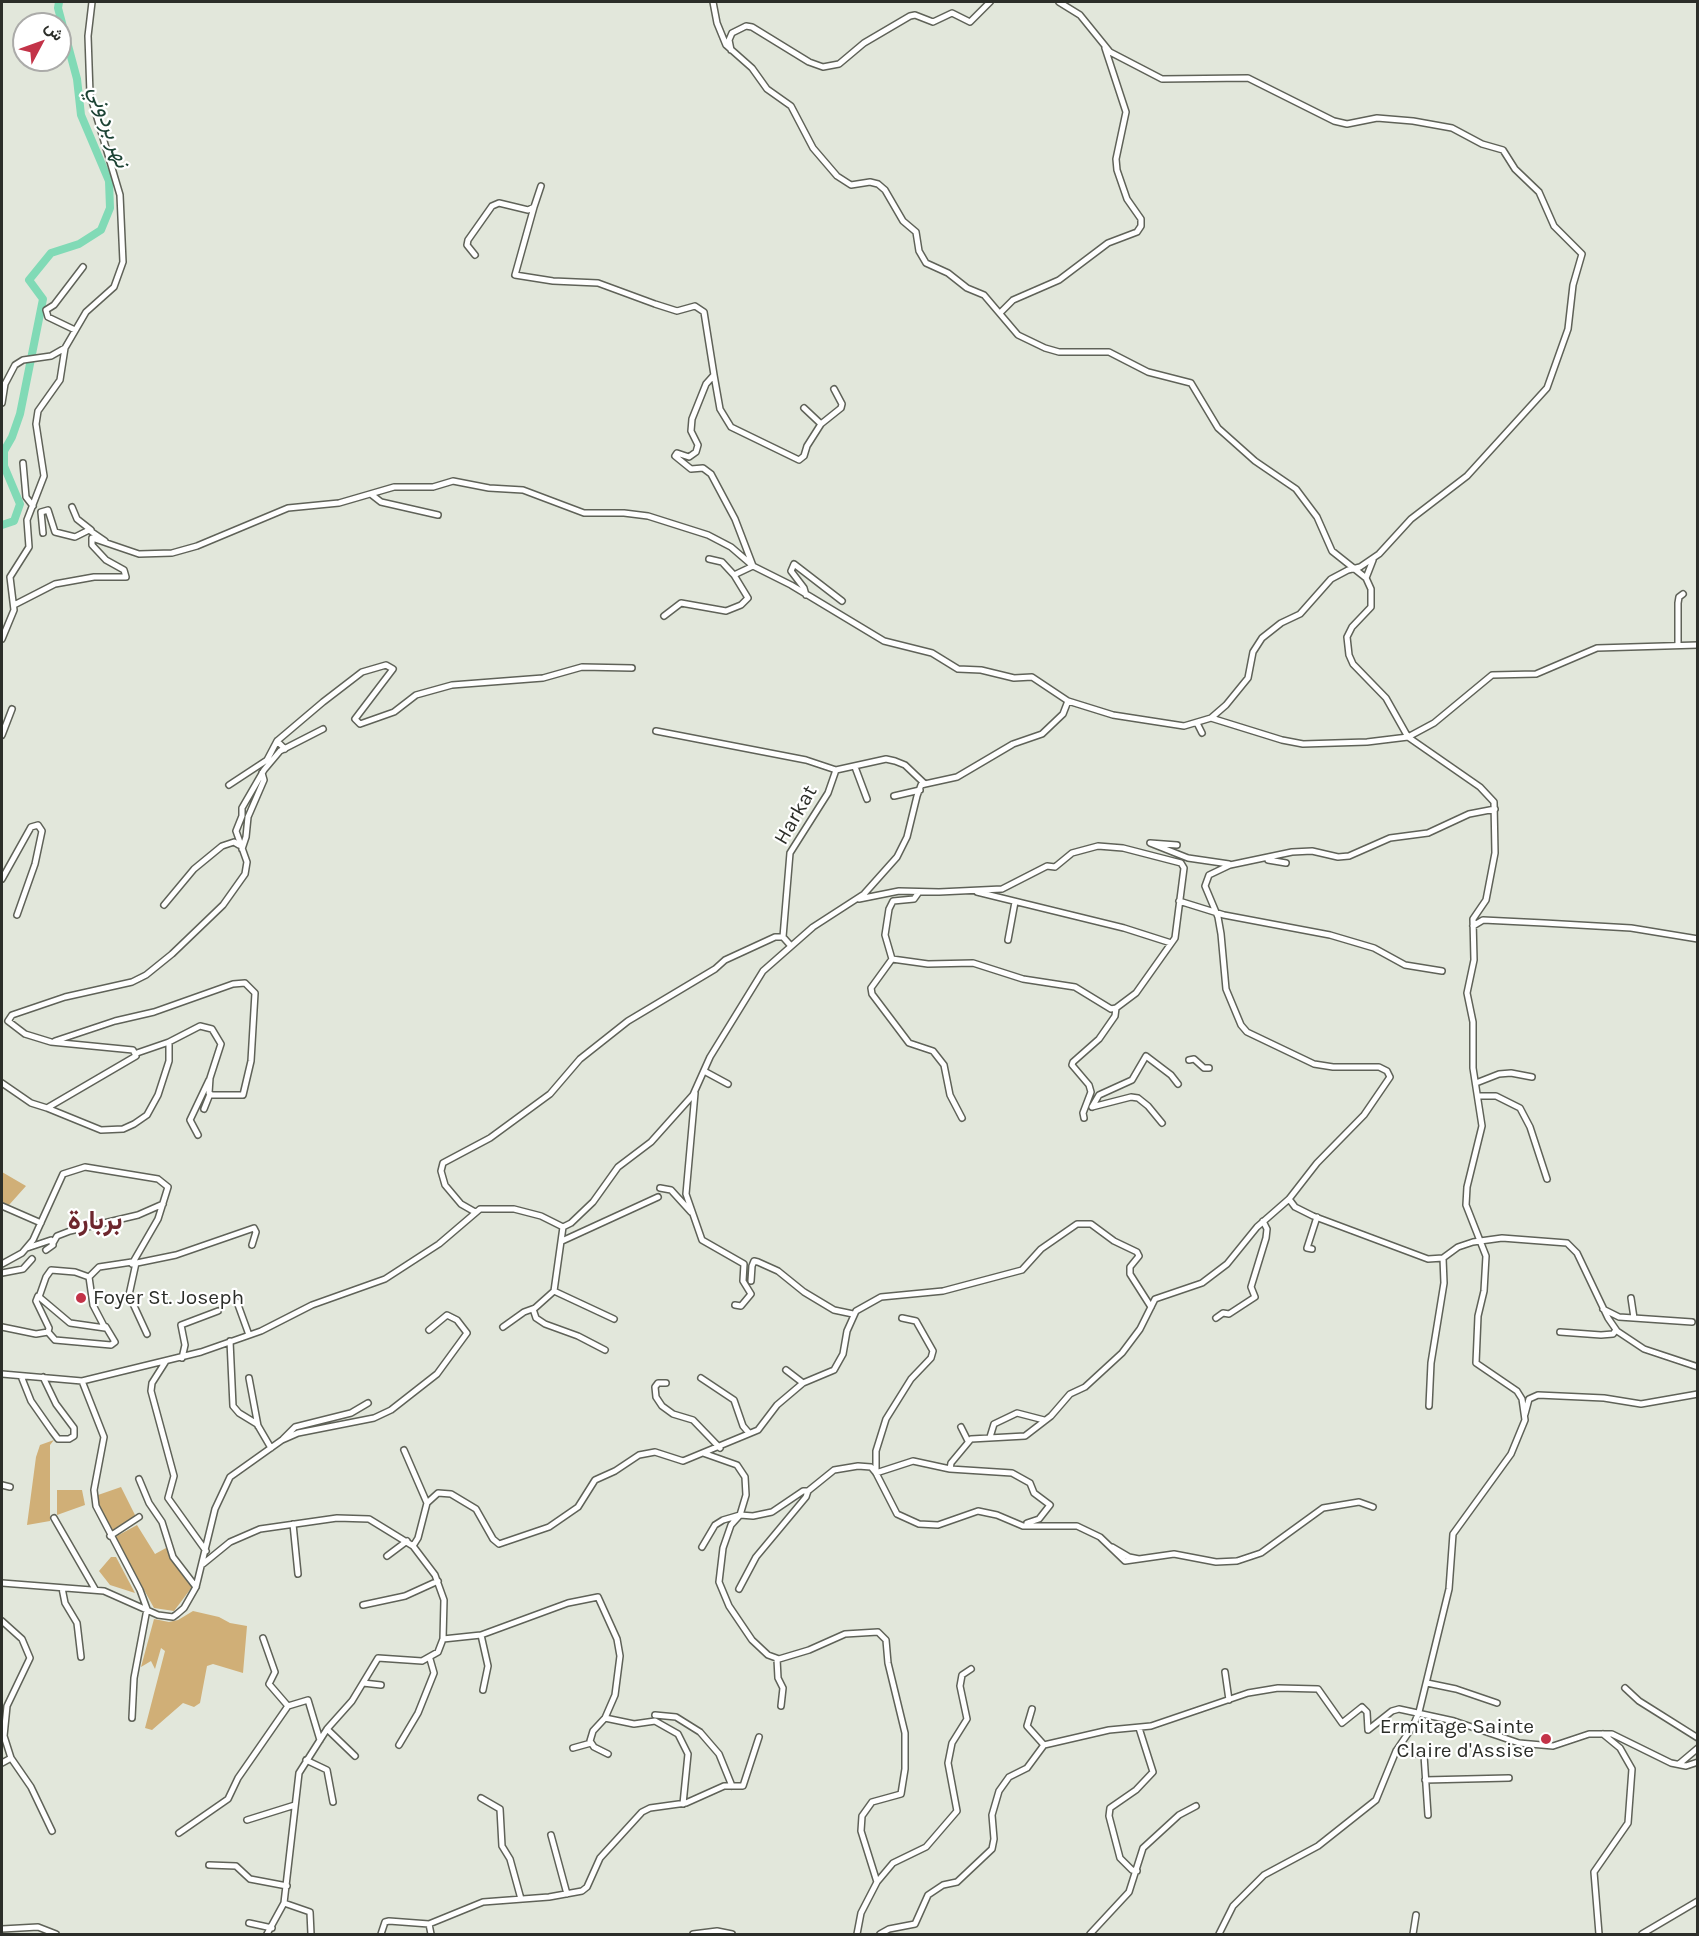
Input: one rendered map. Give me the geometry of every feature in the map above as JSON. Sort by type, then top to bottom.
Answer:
[{"type":"street","points":[[2,639],[11,620],[14,605],[10,577],[29,547],[27,520],[44,476],[37,415],[61,377],[65,348],[75,330],[88,308],[114,287],[123,262],[120,195],[90,94],[88,36],[92,2]]},
{"type":"street","points":[[713,2],[723,41],[730,50],[752,69],[767,89],[791,106],[813,148],[837,177],[850,185],[870,182],[878,184],[885,190],[903,221],[916,232],[922,260],[948,273],[967,288],[984,295],[1001,312],[1018,335],[1045,348],[1059,352],[1109,352],[1148,372],[1193,384],[1218,428],[1254,461],[1296,489],[1315,513],[1332,551],[1366,578]]},
{"type":"street","points":[[730,50],[729,40],[732,33],[746,26],[752,27],[809,62],[823,67],[839,64],[850,52],[910,16],[915,15],[933,22],[952,13],[970,22],[990,2]]},
{"type":"street","points":[[1001,312],[1010,302],[1059,280],[1108,243],[1137,232],[1141,226],[1141,219],[1127,199],[1117,170],[1116,159],[1126,112],[1105,47],[1080,15],[1059,2]]},
{"type":"street","points":[[1105,47],[1162,80],[1242,77],[1254,80],[1334,121],[1347,124],[1384,118],[1455,129],[1476,141],[1506,152],[1515,169],[1539,192],[1554,226],[1582,254],[1573,288],[1568,328],[1547,388],[1467,477],[1410,519],[1374,558],[1367,569],[1366,578],[1372,593],[1372,604],[1349,631],[1347,642],[1349,655],[1356,668],[1386,698],[1408,737],[1480,788],[1493,800],[1495,808],[1495,853],[1490,885],[1484,904],[1473,916],[1474,960],[1467,993],[1473,1022],[1476,1083],[1482,1132],[1466,1196],[1470,1219],[1482,1240],[1486,1264],[1484,1296],[1478,1316],[1476,1363],[1517,1391],[1525,1416]]},
{"type":"street","points":[[541,186],[515,275],[553,281],[598,283],[626,295],[677,311],[699,308],[706,317],[714,375],[723,415],[731,427],[800,460],[821,424],[841,408],[842,404],[834,389]]},
{"type":"street","points":[[475,255],[467,245],[468,240],[492,206],[499,203],[528,210],[534,207]]},
{"type":"street","points":[[75,330],[48,317],[46,310],[54,305],[83,267]]},
{"type":"street","points":[[2,403],[10,372],[24,360],[51,356],[65,348]]},
{"type":"street","points":[[714,375],[706,384],[692,419],[692,431],[698,445],[696,452],[690,457],[677,453],[675,456],[691,469],[703,468],[713,477],[735,519],[753,566]]},
{"type":"street","points":[[804,408],[821,424]]},
{"type":"street","points":[[22,463],[26,497],[33,506]]},
{"type":"street","points":[[14,605],[55,584],[94,577],[124,578],[124,570],[106,560],[92,545],[91,540],[94,537],[109,544],[147,555],[172,553],[197,546],[288,507],[339,503],[394,487],[433,487],[453,481],[489,488],[523,490],[584,513],[624,513],[669,522],[724,543],[753,566],[884,641],[932,653],[967,671],[981,670],[1014,678],[1032,677],[1068,701],[1099,712],[1184,726],[1211,718],[1226,705],[1248,678],[1253,652],[1260,640],[1281,623],[1296,618],[1309,607],[1327,583],[1374,558]]},
{"type":"street","points":[[372,495],[381,501],[438,515]]},
{"type":"street","points":[[72,507],[77,519],[109,544]]},
{"type":"street","points":[[43,533],[40,512],[48,510],[55,532],[75,537],[84,531],[92,531]]},
{"type":"street","points":[[664,616],[687,602],[721,611],[741,605],[748,598],[734,575],[722,562],[709,559]]},
{"type":"street","points":[[806,595],[804,588],[791,571],[794,564],[842,601]]},
{"type":"street","points":[[734,575],[753,566]]},
{"type":"street","points":[[1678,645],[1678,603],[1679,597],[1683,594]]},
{"type":"street","points":[[1211,718],[1282,740],[1303,744],[1367,742],[1408,737],[1428,727],[1492,675],[1536,674],[1597,648],[1698,645]]},
{"type":"street","points":[[228,785],[267,760],[277,741],[362,672],[386,665],[393,669],[355,718],[360,724],[394,712],[416,695],[452,685],[543,678],[582,666],[632,668]]},
{"type":"street","points":[[735,1305],[741,1306],[751,1294],[743,1281],[744,1264],[705,1243],[698,1234],[691,1212],[686,1180],[696,1092],[710,1057],[759,977],[791,946],[877,883],[877,877],[900,854],[921,785],[957,777],[1013,744],[1042,734],[1061,716],[1068,701]]},
{"type":"street","points":[[2,735],[12,708]]},
{"type":"street","points":[[1197,723],[1202,733]]},
{"type":"street","points":[[137,1053],[133,1050],[51,1042],[15,1029],[8,1021],[10,1017],[65,997],[125,984],[146,975],[172,954],[222,905],[247,869],[248,862],[236,831],[242,808],[262,773],[280,751],[323,729]]},
{"type":"street","points":[[656,732],[806,759],[836,770],[886,759],[905,765],[925,783]]},
{"type":"street","points":[[277,741],[285,749]]},
{"type":"street","points":[[824,766],[831,783]]},
{"type":"street","points":[[855,767],[867,799]]},
{"type":"street","name":"Harkat","points":[[783,937],[790,853],[828,793],[836,770]]},
{"type":"street","points":[[241,848],[246,837],[248,817],[264,780],[262,773]]},
{"type":"street","points":[[894,796],[920,790]]},
{"type":"street","points":[[950,1469],[968,1441],[990,1437],[1025,1436],[1070,1394],[1085,1387],[1114,1362],[1140,1329],[1158,1297],[1209,1279],[1236,1255],[1263,1221],[1289,1199],[1317,1163],[1364,1115],[1390,1080],[1390,1074],[1379,1067],[1334,1068],[1314,1064],[1247,1032],[1241,1025],[1226,989],[1218,917],[1214,913],[1206,889],[1206,879],[1214,870],[1232,864],[1305,851],[1338,857],[1349,856],[1390,838],[1428,833],[1475,811],[1495,808]]},
{"type":"street","points":[[2,879],[31,827],[38,825],[42,831],[35,864],[18,915]]},
{"type":"street","points":[[164,905],[194,869],[222,846],[234,842],[241,848]]},
{"type":"street","points":[[1177,845],[1150,843],[1188,858],[1232,864]]},
{"type":"street","points":[[854,900],[899,891],[1002,889],[1047,866],[1055,867],[1072,853],[1104,846],[1137,851],[1181,863],[1184,868],[1178,927],[1171,943],[1136,993],[1116,1008],[1111,1009],[1076,987],[1017,977],[973,963],[928,964],[892,959]]},
{"type":"street","points":[[1261,860],[1286,862]]},
{"type":"street","points":[[973,891],[1124,928],[1171,943]]},
{"type":"street","points":[[892,959],[885,935],[889,909],[893,902],[911,900],[919,892]]},
{"type":"street","points":[[1179,901],[1214,913],[1330,935],[1374,948],[1405,965],[1442,971]]},
{"type":"street","points":[[1008,939],[1015,902]]},
{"type":"street","points":[[1473,926],[1483,920],[1535,922],[1631,928],[1698,939]]},
{"type":"street","points":[[475,1212],[460,1204],[445,1185],[441,1171],[443,1163],[490,1138],[550,1095],[580,1059],[628,1021],[715,969],[725,960],[775,937],[783,937],[791,946]]},
{"type":"street","points":[[892,959],[871,988],[872,994],[909,1043],[933,1051],[944,1065],[950,1095],[962,1118]]},
{"type":"street","points":[[51,1042],[115,1020],[154,1012],[219,988],[245,983],[255,993],[255,1023],[246,1089],[242,1095],[210,1094]]},
{"type":"street","points":[[1116,1008],[1115,1016],[1099,1038],[1072,1062],[1089,1085],[1091,1092],[1083,1115],[1092,1107],[1099,1095],[1132,1080],[1146,1056],[1171,1075],[1178,1084]]},
{"type":"street","points":[[47,1108],[137,1053],[169,1042],[200,1026],[212,1029],[221,1044],[210,1078],[190,1120],[198,1135]]},
{"type":"street","points":[[2,1083],[31,1103],[101,1130],[123,1129],[147,1115],[158,1095],[169,1062],[169,1042]]},
{"type":"street","points":[[1189,1060],[1194,1059],[1204,1068],[1209,1068]]},
{"type":"street","points":[[704,1071],[728,1084]]},
{"type":"street","points":[[1476,1083],[1511,1072],[1532,1077]]},
{"type":"street","points":[[204,1108],[210,1094],[210,1078]]},
{"type":"street","points":[[563,1227],[571,1223],[592,1202],[618,1167],[659,1134],[696,1092]]},
{"type":"street","points":[[1478,1096],[1496,1096],[1520,1108],[1530,1127],[1547,1179]]},
{"type":"street","points":[[1092,1107],[1131,1097],[1143,1101],[1162,1123]]},
{"type":"street","points":[[26,1249],[61,1177],[79,1167],[101,1168],[158,1179],[168,1187],[163,1204],[134,1263],[129,1294],[147,1334]]},
{"type":"street","points":[[660,1188],[671,1190],[691,1212]]},
{"type":"street","points":[[562,1241],[658,1197]]},
{"type":"street","points":[[1289,1199],[1295,1207],[1317,1217],[1420,1257],[1443,1258],[1458,1247],[1482,1240],[1518,1238],[1570,1244],[1586,1268],[1603,1309],[1616,1330],[1644,1349],[1698,1367]]},
{"type":"street","points":[[46,1250],[57,1236],[138,1215],[163,1204]]},
{"type":"street","points":[[2,1206],[40,1223]]},
{"type":"street","points":[[2,1374],[82,1381],[182,1358],[249,1335],[312,1305],[396,1274],[439,1244],[475,1212],[498,1208],[518,1209],[541,1216],[563,1227]]},
{"type":"street","points":[[1312,1249],[1307,1248],[1317,1217]]},
{"type":"street","points":[[1216,1318],[1223,1312],[1230,1314],[1255,1297],[1251,1287],[1266,1238],[1267,1229],[1263,1221]]},
{"type":"street","points":[[413,1546],[418,1538],[427,1503],[432,1497],[442,1493],[464,1500],[480,1512],[493,1539],[500,1544],[549,1527],[578,1507],[595,1480],[615,1471],[639,1455],[655,1452],[683,1461],[720,1448],[758,1430],[777,1405],[803,1383],[825,1375],[838,1365],[854,1314],[881,1297],[943,1291],[1022,1270],[1041,1249],[1070,1227],[1087,1222],[1139,1253],[1131,1267],[1130,1274],[1151,1307]]},
{"type":"street","points":[[503,1327],[533,1309],[554,1291],[563,1227]]},
{"type":"street","points":[[89,1277],[99,1268],[176,1255],[252,1228],[256,1232],[252,1245]]},
{"type":"street","points":[[2,1264],[14,1259],[26,1249],[49,1241],[53,1243]]},
{"type":"street","points":[[1429,1406],[1431,1363],[1444,1283],[1443,1258]]},
{"type":"street","points":[[2,1273],[23,1269],[32,1259]]},
{"type":"street","points":[[751,1281],[754,1261],[758,1262],[778,1271],[804,1292],[834,1310],[854,1314]]},
{"type":"street","points":[[51,1270],[70,1271],[89,1277],[93,1305],[115,1342],[111,1345],[55,1340],[48,1332],[49,1328],[36,1301],[46,1277],[51,1270]]},
{"type":"street","points":[[554,1291],[614,1319]]},
{"type":"street","points":[[39,1297],[70,1323],[100,1329],[106,1327]]},
{"type":"street","points":[[1631,1298],[1634,1318]]},
{"type":"street","points":[[237,1302],[249,1335]]},
{"type":"street","points":[[533,1309],[536,1317],[545,1324],[578,1336],[605,1350]]},
{"type":"street","points":[[1603,1309],[1619,1317],[1692,1322]]},
{"type":"street","points":[[182,1358],[185,1346],[181,1325],[218,1311]]},
{"type":"street","points":[[282,1440],[298,1433],[382,1415],[425,1384],[444,1366],[467,1333],[457,1320],[447,1316],[429,1330]]},
{"type":"street","points":[[902,1318],[916,1320],[933,1351],[931,1358],[911,1379],[886,1419],[876,1451],[876,1473],[897,1514],[909,1521],[938,1525],[978,1511],[997,1515],[1019,1525],[1077,1526],[1094,1533],[1125,1561],[1174,1554],[1216,1562],[1245,1560],[1261,1552],[1323,1508],[1359,1502],[1373,1507]]},
{"type":"street","points":[[2,1327],[36,1334],[48,1332]]},
{"type":"street","points":[[1560,1332],[1607,1335],[1613,1334],[1616,1330]]},
{"type":"street","points":[[230,1341],[233,1406],[259,1427]]},
{"type":"street","points":[[166,1361],[152,1383],[151,1391],[174,1476],[168,1498],[206,1551]]},
{"type":"street","points":[[786,1370],[803,1383]]},
{"type":"street","points":[[21,1376],[31,1401],[51,1431],[58,1439],[69,1439],[74,1436],[74,1428],[52,1396],[43,1377]]},
{"type":"street","points":[[249,1378],[259,1427],[271,1448]]},
{"type":"street","points":[[701,1378],[734,1400],[743,1426],[749,1433]]},
{"type":"street","points":[[82,1381],[104,1437],[94,1499],[110,1536],[140,1590],[147,1609],[134,1678],[132,1718]]},
{"type":"street","points":[[666,1383],[658,1383],[655,1387],[656,1397],[662,1406],[673,1414],[693,1420],[720,1448]]},
{"type":"street","points":[[1219,1935],[1233,1906],[1264,1875],[1318,1846],[1376,1800],[1396,1751],[1413,1726],[1419,1712],[1449,1589],[1453,1534],[1511,1454],[1521,1432],[1529,1399],[1538,1395],[1604,1398],[1641,1404],[1698,1394]]},
{"type":"street","points":[[2,1583],[95,1590],[120,1596],[158,1615],[173,1617],[184,1608],[196,1587],[215,1509],[227,1482],[239,1468],[282,1440],[295,1427],[351,1413],[368,1403]]},
{"type":"street","points":[[990,1437],[994,1424],[1017,1413],[1044,1420]]},
{"type":"street","points":[[961,1427],[968,1441]]},
{"type":"street","points":[[404,1450],[427,1503]]},
{"type":"street","points":[[703,1453],[737,1465],[744,1473],[747,1488],[740,1515],[731,1525],[723,1548],[719,1575],[721,1591],[752,1640],[777,1659],[809,1650],[845,1634],[878,1632],[885,1637],[888,1663],[904,1726],[906,1757],[901,1794],[872,1802],[866,1807],[861,1821],[877,1882]]},
{"type":"street","points":[[876,1473],[913,1461],[950,1469],[1012,1473],[1030,1483],[1034,1493],[1050,1505],[1039,1519],[1019,1525]]},
{"type":"street","points":[[739,1589],[756,1557],[808,1491],[839,1468],[866,1466],[876,1473]]},
{"type":"street","points":[[139,1479],[145,1496],[162,1522],[173,1557],[196,1587]]},
{"type":"street","points":[[2,1485],[10,1487]]},
{"type":"street","points":[[702,1547],[715,1525],[740,1515],[753,1516],[772,1512],[803,1491],[808,1491]]},
{"type":"street","points":[[110,1536],[139,1517]]},
{"type":"street","points":[[54,1518],[95,1590]]},
{"type":"street","points":[[203,1564],[241,1536],[260,1529],[337,1518],[369,1519],[413,1546],[438,1581],[445,1606],[443,1639],[438,1652],[430,1659],[416,1662],[380,1657],[375,1661],[352,1701],[327,1729],[306,1760],[299,1773],[284,1903],[267,1935]]},
{"type":"street","points":[[293,1524],[298,1574]]},
{"type":"street","points":[[387,1556],[407,1541]]},
{"type":"street","points":[[363,1605],[405,1596],[438,1581]]},
{"type":"street","points":[[62,1588],[64,1600],[74,1614],[79,1630],[81,1658]]},
{"type":"street","points":[[443,1639],[481,1635],[568,1603],[598,1597],[616,1638],[620,1656],[615,1695],[605,1718],[591,1735],[591,1743]]},
{"type":"street","points":[[2,1621],[22,1639],[30,1658],[10,1698],[5,1715],[4,1736],[11,1758],[31,1787],[52,1831]]},
{"type":"street","points":[[481,1635],[488,1666],[483,1690]]},
{"type":"street","points":[[263,1638],[276,1672],[269,1684],[288,1706]]},
{"type":"street","points":[[399,1745],[418,1713],[434,1673],[430,1659]]},
{"type":"street","points":[[777,1659],[778,1677],[783,1689],[781,1706]]},
{"type":"street","points":[[857,1935],[861,1913],[877,1882],[893,1863],[926,1847],[957,1811],[948,1763],[952,1743],[967,1719],[960,1686],[962,1675],[971,1669]]},
{"type":"street","points":[[1225,1672],[1229,1700]]},
{"type":"street","points":[[363,1683],[381,1685]]},
{"type":"street","points":[[1427,1683],[1456,1689],[1497,1703]]},
{"type":"street","points":[[880,1935],[890,1929],[915,1924],[928,1895],[943,1885],[957,1882],[992,1849],[992,1815],[999,1791],[1008,1779],[1027,1768],[1044,1745],[1109,1730],[1139,1728],[1176,1719],[1268,1689],[1314,1688],[1321,1692],[1342,1723],[1362,1707],[1367,1713],[1368,1730],[1395,1709],[1419,1712],[1520,1743],[1553,1746],[1589,1734],[1603,1734],[1618,1737],[1665,1761],[1686,1766],[1698,1762]]},
{"type":"street","points":[[1625,1688],[1639,1701],[1698,1738]]},
{"type":"street","points":[[179,1833],[228,1799],[238,1778],[288,1706],[308,1700],[320,1740]]},
{"type":"street","points":[[1032,1709],[1027,1726],[1044,1745]]},
{"type":"street","points":[[655,1715],[676,1717],[700,1732],[718,1754],[732,1786]]},
{"type":"street","points":[[605,1718],[634,1724],[655,1721],[678,1734],[688,1754],[683,1804]]},
{"type":"street","points":[[1137,1871],[1132,1870],[1120,1858],[1109,1816],[1110,1808],[1136,1790],[1153,1772],[1139,1728]]},
{"type":"street","points":[[327,1729],[355,1756]]},
{"type":"street","points":[[1599,1935],[1594,1872],[1628,1823],[1632,1769],[1620,1748],[1603,1734]]},
{"type":"street","points":[[381,1935],[385,1922],[429,1924],[473,1905],[567,1894],[587,1887],[600,1858],[642,1812],[650,1808],[683,1804],[713,1790],[743,1786],[759,1737]]},
{"type":"street","points":[[573,1748],[591,1743],[608,1754]]},
{"type":"street","points":[[1679,1764],[1698,1748]]},
{"type":"street","points":[[1396,1751],[1424,1755],[1428,1815]]},
{"type":"street","points":[[2,1763],[11,1758]]},
{"type":"street","points":[[306,1760],[327,1770],[333,1802]]},
{"type":"street","points":[[1425,1780],[1509,1778]]},
{"type":"street","points":[[481,1798],[500,1809],[502,1846],[510,1859],[521,1899]]},
{"type":"street","points":[[247,1820],[295,1805]]},
{"type":"street","points":[[1090,1935],[1129,1892],[1143,1848],[1179,1815],[1196,1806]]},
{"type":"street","points":[[551,1835],[567,1894]]},
{"type":"street","points":[[210,1865],[236,1866],[250,1879],[287,1886]]},
{"type":"street","points":[[1642,1935],[1698,1901]]},
{"type":"street","points":[[284,1903],[310,1912],[310,1935]]},
{"type":"street","points":[[1413,1935],[1416,1915]]},
{"type":"street","points":[[249,1923],[272,1928]]},
{"type":"street","points":[[429,1924],[431,1935]]},
{"type":"street","points":[[2,1929],[38,1927],[56,1935]]},
{"type":"street","points":[[693,1935],[717,1931],[732,1935]]},
{"type":"shaded area","points":[[2,1172],[26,1186],[9,1205],[2,1202]]},
{"type":"shaded area","points":[[54,1440],[50,1445],[50,1521],[27,1525],[36,1457],[40,1445]]},
{"type":"shaded area","points":[[121,1487],[136,1517],[111,1533],[97,1504],[98,1495]]},
{"type":"shaded area","points":[[57,1490],[82,1490],[85,1505],[57,1515]]},
{"type":"shaded area","points":[[137,1525],[155,1554],[166,1548],[192,1587],[174,1611],[154,1608],[115,1537]]},
{"type":"shaded area","points":[[111,1557],[116,1557],[135,1593],[110,1585],[99,1571]]},
{"type":"shaded area","points":[[193,1611],[247,1626],[243,1673],[213,1664],[207,1666],[200,1703],[194,1707],[183,1703],[152,1730],[145,1728],[165,1651],[161,1648],[155,1669],[151,1661],[141,1667],[154,1619],[169,1622],[178,1620]]},
{"type":"waterway","name":"نهر بردوني","points":[[2,525],[14,521],[20,504],[4,466],[4,451],[20,414],[43,299],[29,280],[51,253],[79,244],[101,230],[110,208],[109,181],[81,115],[77,79],[58,8],[59,2]]},
{"type":"place","name":"Foyer St. Joseph","points":[[81,1298]]},
{"type":"place","name":"Ermitage Sainte Claire d'Assise","points":[[1546,1739]]},
{"type":"district","name":"بربارة","points":[[95,1221]]}]
